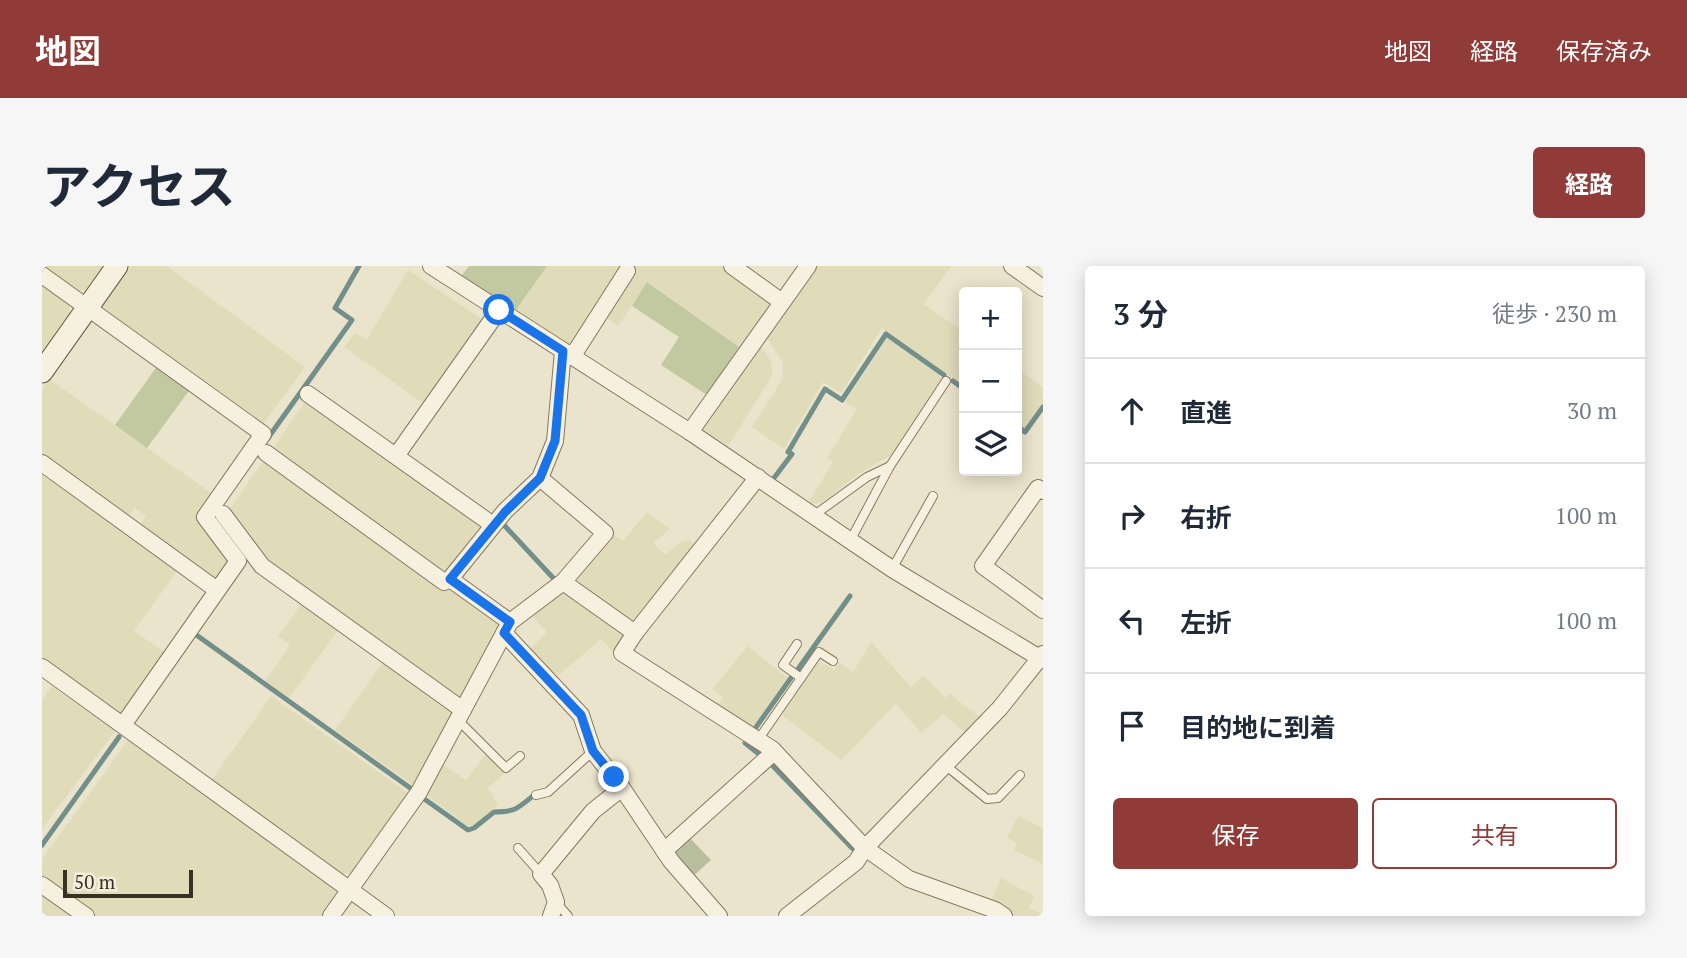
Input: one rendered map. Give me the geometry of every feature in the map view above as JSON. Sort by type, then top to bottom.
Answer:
[{"type":"street","points":[[42,372],[117,266]]},
{"type":"street","points":[[431,266],[690,432],[892,569],[1042,657],[1000,708],[866,848],[856,862],[787,916]]},
{"type":"street","points":[[732,266],[782,302]]},
{"type":"street","points":[[690,432],[808,266]]},
{"type":"street","points":[[1012,266],[1043,288]]},
{"type":"street","points":[[266,453],[444,582],[450,579],[493,525],[540,478],[555,441],[567,354],[628,271]]},
{"type":"street","points":[[42,275],[262,434],[205,517],[245,557],[262,566],[460,715]]},
{"type":"street","points":[[396,456],[499,310]]},
{"type":"street","points":[[308,394],[493,525]]},
{"type":"street","points":[[42,463],[217,590]]},
{"type":"street","points":[[758,477],[622,653],[774,752],[866,848],[909,879],[995,910],[1004,916]]},
{"type":"street","points":[[331,916],[419,792],[507,628],[563,582],[605,533],[540,478]]},
{"type":"street","points":[[1043,491],[1038,488],[983,566],[1043,610]]},
{"type":"street","points":[[223,514],[245,557]]},
{"type":"street","points":[[123,725],[217,590],[245,557]]},
{"type":"street","points":[[450,579],[507,628],[581,715],[593,751],[622,788],[664,851],[719,916]]},
{"type":"street","points":[[563,582],[635,633]]},
{"type":"street","points":[[42,667],[351,888],[386,916]]},
{"type":"street","points":[[664,851],[774,752]]},
{"type":"street","points":[[554,909],[550,885],[541,874],[593,811],[622,788]]},
{"type":"street","points":[[42,885],[86,916]]},
{"type":"lane","points":[[850,541],[890,466],[946,381]]},
{"type":"lane","points":[[813,516],[867,477],[890,466]]},
{"type":"lane","points":[[892,569],[933,496]]},
{"type":"lane","points":[[797,644],[783,665],[801,678]]},
{"type":"lane","points":[[758,740],[820,652],[832,662]]},
{"type":"lane","points":[[460,715],[506,768],[520,756]]},
{"type":"lane","points":[[536,795],[548,792],[593,751]]},
{"type":"lane","points":[[944,765],[987,799],[998,797],[1020,775]]},
{"type":"lane","points":[[518,848],[541,874]]},
{"type":"lane","points":[[554,909],[568,916]]},
{"type":"shaded area","points":[[42,266],[105,266],[88,290],[77,291]]},
{"type":"shaded area","points":[[131,266],[167,266],[305,367],[261,427],[101,308]]},
{"type":"shaded area","points":[[547,266],[721,266],[772,303],[742,349],[648,282],[618,326],[603,315],[571,346],[516,310]]},
{"type":"shaded area","points":[[814,266],[951,266],[924,304],[959,328],[959,382],[882,328],[841,393],[823,382],[784,449],[752,427],[783,378],[783,363],[765,335]]},
{"type":"shaded area","points":[[408,270],[484,320],[424,404],[344,347],[355,333],[367,339]]},
{"type":"shaded area","points":[[42,284],[68,303],[71,313],[42,353]]},
{"type":"shaded area","points":[[887,338],[943,378],[893,454],[863,471],[822,502],[811,505],[808,503],[833,462],[827,458],[857,409],[845,402]]},
{"type":"shaded area","points":[[759,344],[771,361],[772,374],[728,446],[704,430],[702,425]]},
{"type":"shaded area","points":[[1022,372],[1043,387],[1043,403],[1025,429],[1022,427]]},
{"type":"shaded area","points":[[49,379],[214,495],[201,515],[232,560],[214,582],[138,528],[146,516],[135,508],[126,519],[42,459],[42,389]]},
{"type":"shaded area","points":[[306,400],[486,527],[445,577],[271,451]]},
{"type":"shaded area","points":[[266,457],[502,624],[460,700],[265,561],[229,510]]},
{"type":"shaded area","points":[[42,468],[180,567],[134,631],[167,654],[123,716],[42,658]]},
{"type":"shaded area","points":[[647,512],[670,529],[653,543],[665,555],[682,541],[689,540],[696,546],[637,623],[631,624],[574,583],[574,577],[611,533],[623,541]]},
{"type":"shaded area","points":[[563,592],[629,635],[614,653],[601,639],[554,679],[527,652],[547,632],[531,615]]},
{"type":"shaded area","points":[[304,600],[341,626],[289,698],[265,681],[290,645],[278,636]]},
{"type":"shaded area","points":[[871,642],[911,687],[923,675],[946,698],[950,694],[982,719],[967,734],[943,714],[921,733],[896,704],[841,760],[782,715],[819,661],[834,670],[839,662],[853,672]]},
{"type":"shaded area","points":[[747,646],[788,678],[752,730],[717,705],[723,698],[713,689]]},
{"type":"shaded area","points":[[385,659],[456,710],[415,786],[335,730]]},
{"type":"shaded area","points":[[52,686],[116,730],[42,829],[42,700]]},
{"type":"shaded area","points":[[271,696],[411,795],[355,873],[341,874],[211,781]]},
{"type":"shaded area","points":[[128,740],[337,889],[337,894],[322,916],[94,916],[42,879],[42,859]]},
{"type":"shaded area","points":[[486,754],[506,772],[488,788],[498,805],[468,826],[425,794],[442,764],[466,780]]},
{"type":"shaded area","points":[[1018,816],[1043,828],[1043,864],[1014,850],[1017,843],[1007,838]]},
{"type":"shaded area","points":[[1001,878],[1034,896],[1029,908],[1043,916],[1014,916],[991,901]]},
{"type":"shaded area","points":[[42,889],[79,916],[42,916]]},
{"type":"green space","points":[[469,266],[547,266],[516,310],[462,275]]},
{"type":"green space","points":[[647,282],[739,347],[707,395],[661,365],[679,337],[632,306]]},
{"type":"green space","points":[[158,365],[191,388],[147,448],[115,425]]},
{"type":"green space","points":[[687,835],[711,860],[692,877],[670,850]]},
{"type":"waterway","points":[[268,438],[352,320],[335,308],[359,266]]},
{"type":"waterway","points":[[774,478],[792,454],[788,452],[825,389],[842,400],[886,334],[944,375]]},
{"type":"waterway","points":[[953,381],[959,385]]},
{"type":"waterway","points":[[1022,430],[1025,432],[1043,407]]},
{"type":"waterway","points":[[503,524],[556,581]]},
{"type":"waterway","points":[[798,669],[850,596]]},
{"type":"waterway","points":[[195,634],[413,790]]},
{"type":"waterway","points":[[754,730],[791,678]]},
{"type":"waterway","points":[[42,845],[119,737]]},
{"type":"waterway","points":[[745,743],[764,758]]},
{"type":"waterway","points":[[769,762],[852,848],[858,851]]},
{"type":"waterway","points":[[423,798],[468,830],[494,812],[516,809],[534,795]]},
{"type":"route","points":[[499,310],[563,351],[555,441],[540,478],[505,512],[450,579],[510,622],[504,633],[581,715],[593,751],[614,777]]}]
